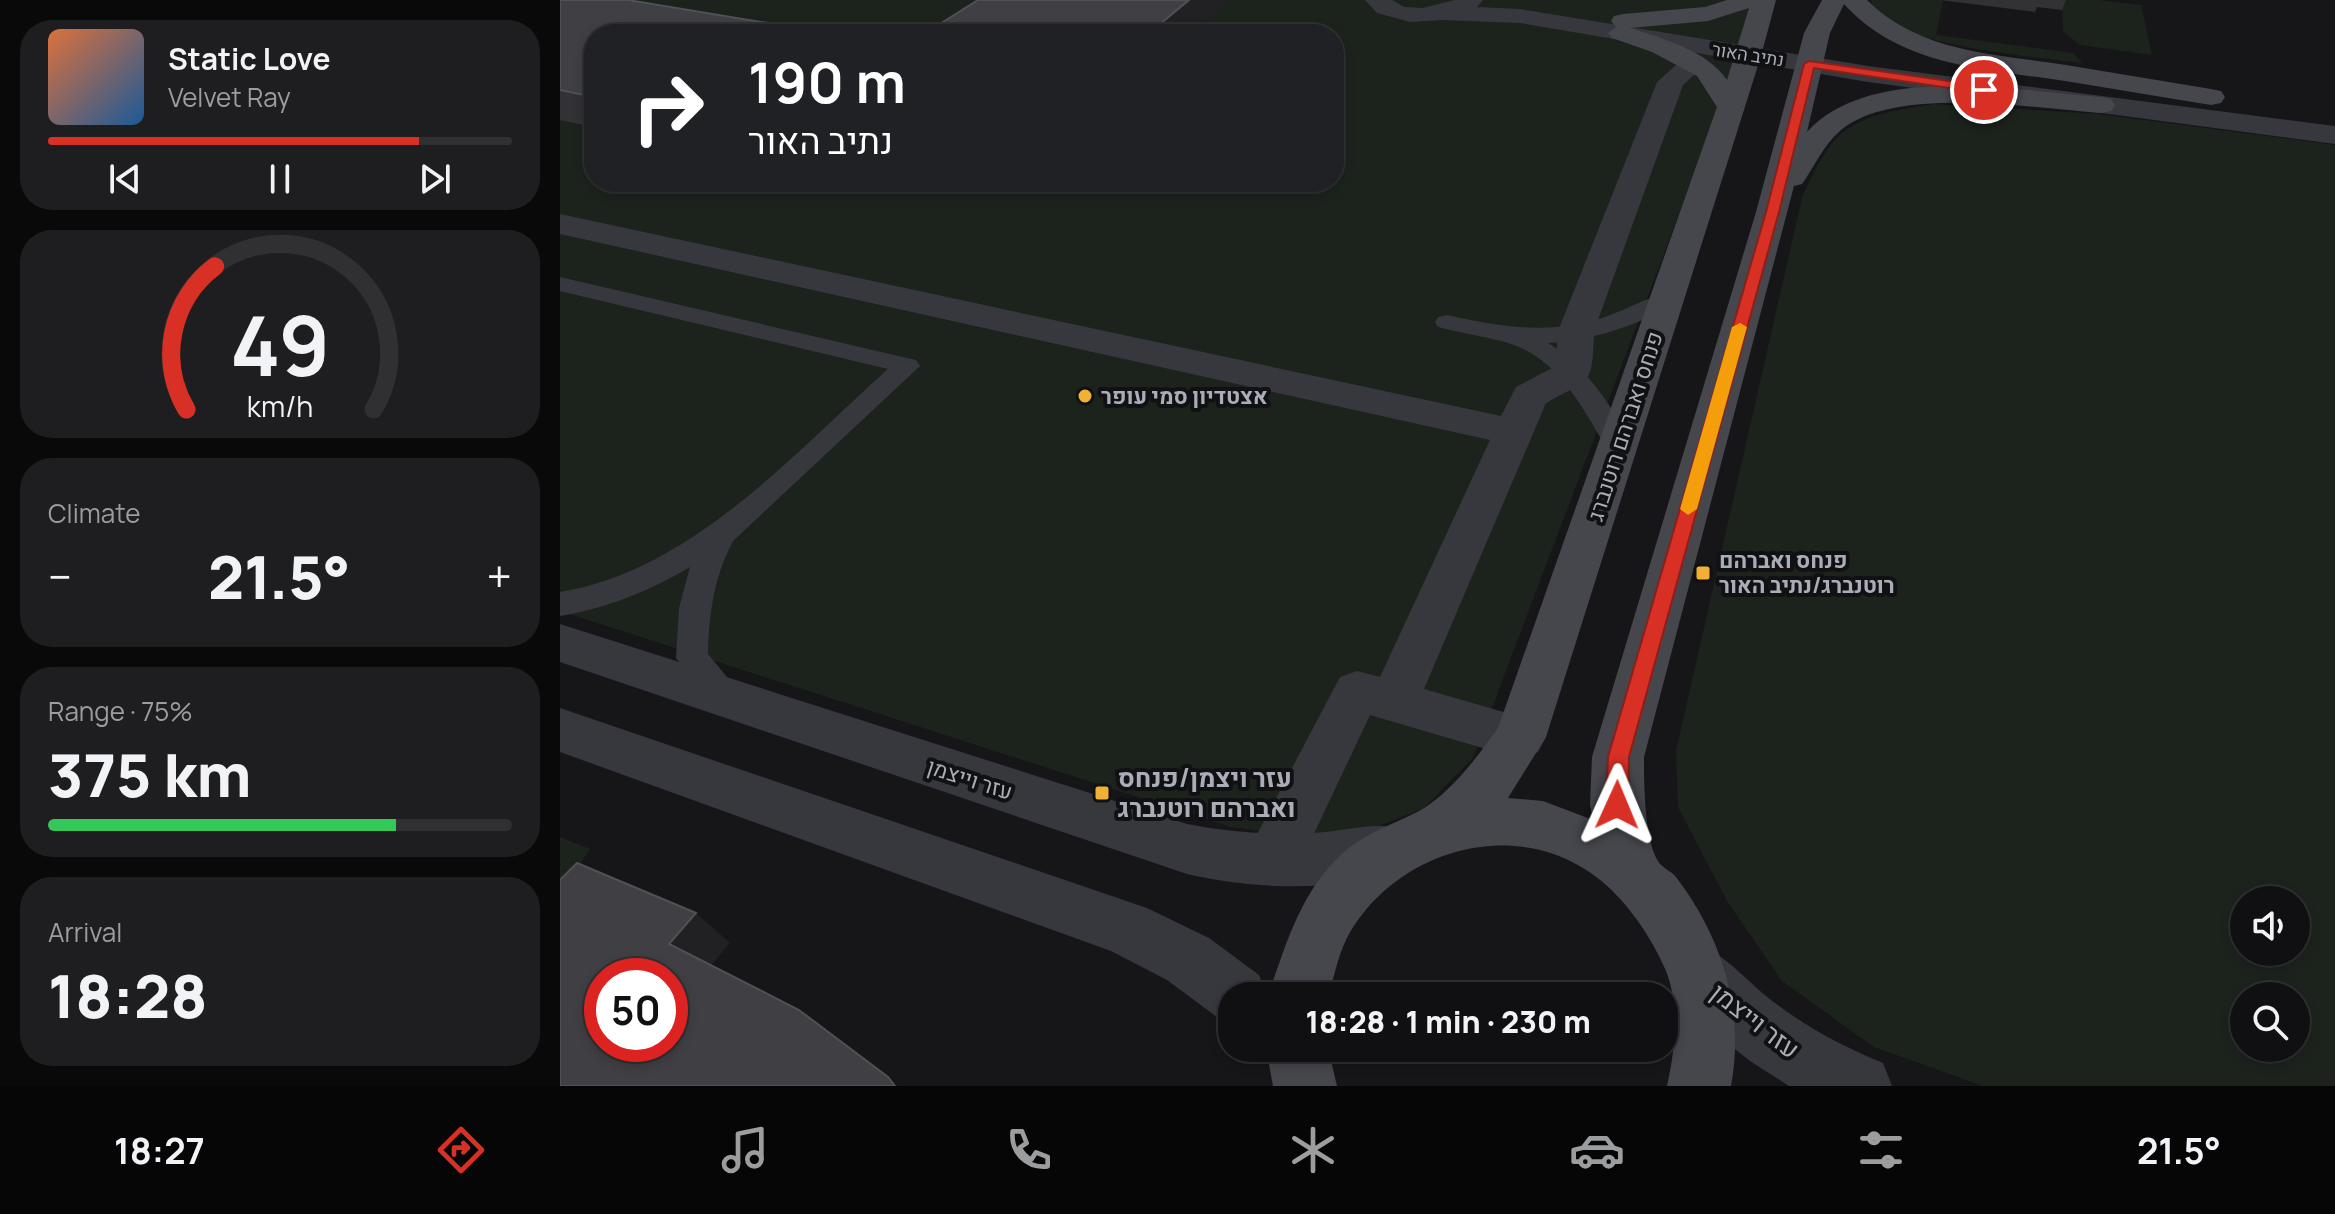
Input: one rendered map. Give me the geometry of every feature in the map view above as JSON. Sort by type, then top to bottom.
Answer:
[{"type":"main road","points":[[1622,27],[1708,14],[1751,0]]},
{"type":"main road","name":"פנחס ואברהם רוטנברג","points":[[1441,826],[1489,783],[1520,737],[1751,48],[1764,0]]},
{"type":"main road","points":[[1632,871],[1617,805],[1618,757],[1772,212],[1811,56],[1834,0]]},
{"type":"main road","points":[[1853,0],[1878,24],[1921,45],[1982,60],[2211,97]]},
{"type":"main road","points":[[1622,27],[1707,71],[1730,105]]},
{"type":"main road","points":[[1772,212],[1805,152],[1824,129],[1849,112],[1883,101],[1929,97],[2101,105]]},
{"type":"main road","points":[[1300,982],[1302,968],[1328,910],[1367,866],[1390,849],[1441,826],[1496,818],[1554,828],[1608,853],[1632,871],[1671,916],[1697,973],[1706,1038],[1699,1086]]},
{"type":"street","name":"נתיב האור","points":[[1377,0],[1397,12],[1422,15],[1487,12],[1622,27]]},
{"type":"street","points":[[1446,13],[1463,7],[1471,0]]},
{"type":"street","name":"נתיב האור","points":[[1486,0],[1622,27],[1811,56],[2335,112]]},
{"type":"street","name":"נתיב האור","points":[[1811,56],[2101,105],[2335,135]]},
{"type":"street","points":[[1394,701],[1530,396],[1574,372],[1576,331],[1671,82],[1694,63]]},
{"type":"street","points":[[560,224],[1514,432]]},
{"type":"street","name":"עזר וייצמן","points":[[560,643],[1167,843],[1230,858],[1273,860],[1390,849]]},
{"type":"street","points":[[1273,860],[1357,691],[1520,737]]},
{"type":"street","points":[[560,730],[1126,928],[1188,959],[1219,982]]},
{"type":"street","name":"עזר וייצמן","points":[[1697,973],[1725,1003],[1778,1044],[1860,1086]]},
{"type":"lane","points":[[560,284],[907,366],[722,534],[638,583],[560,604]]},
{"type":"lane","points":[[1447,322],[1512,336],[1544,337],[1632,319],[1667,300]]},
{"type":"lane","points":[[1512,336],[1543,349],[1574,372],[1619,445]]},
{"type":"lane","points":[[722,534],[706,561],[693,606],[692,658],[728,699]]},
{"type":"shaded area","name":"אצטדיון סמי עופר","points":[[560,0],[1760,0],[1473,758],[1424,808],[1339,842],[1231,827],[560,611]]},
{"type":"shaded area","points":[[1871,0],[1943,0],[1936,35],[2074,53],[2082,63],[1999,53],[1930,39],[1881,16]]},
{"type":"shaded area","points":[[2062,0],[2141,5],[2152,55],[2080,45],[2063,31]]},
{"type":"shaded area","points":[[1934,104],[2098,114],[2335,145],[2335,1086],[1983,1086],[1874,1047],[1782,981],[1727,901],[1678,807],[1676,751],[1802,198],[1825,153],[1837,138],[1865,119]]},
{"type":"shaded area","points":[[560,837],[590,849],[560,895]]},
{"type":"building","points":[[560,0],[628,0],[773,24],[584,24],[584,95],[560,90]]},
{"type":"building","points":[[978,0],[1189,0],[1160,24],[940,24]]},
{"type":"building","points":[[577,863],[696,913],[669,944],[799,1010],[888,1077],[895,1086],[560,1086],[560,880]]},
{"type":"slow traffic","points":[[1688,509],[1740,327]]},
{"type":"place","name":"אצטדיון סמי עופר","points":[[1085,396]]},
{"type":"place","name":"פנחס ואברהם רוטנברג/נתיב האור","points":[[1703,573]]},
{"type":"place","name":"עזר ויצמן/פנחס ואברהם רוטנברג","points":[[1102,793]]},
{"type":"route","points":[[1617,805],[1618,757],[1772,212],[1809,64],[1984,90]]}]
